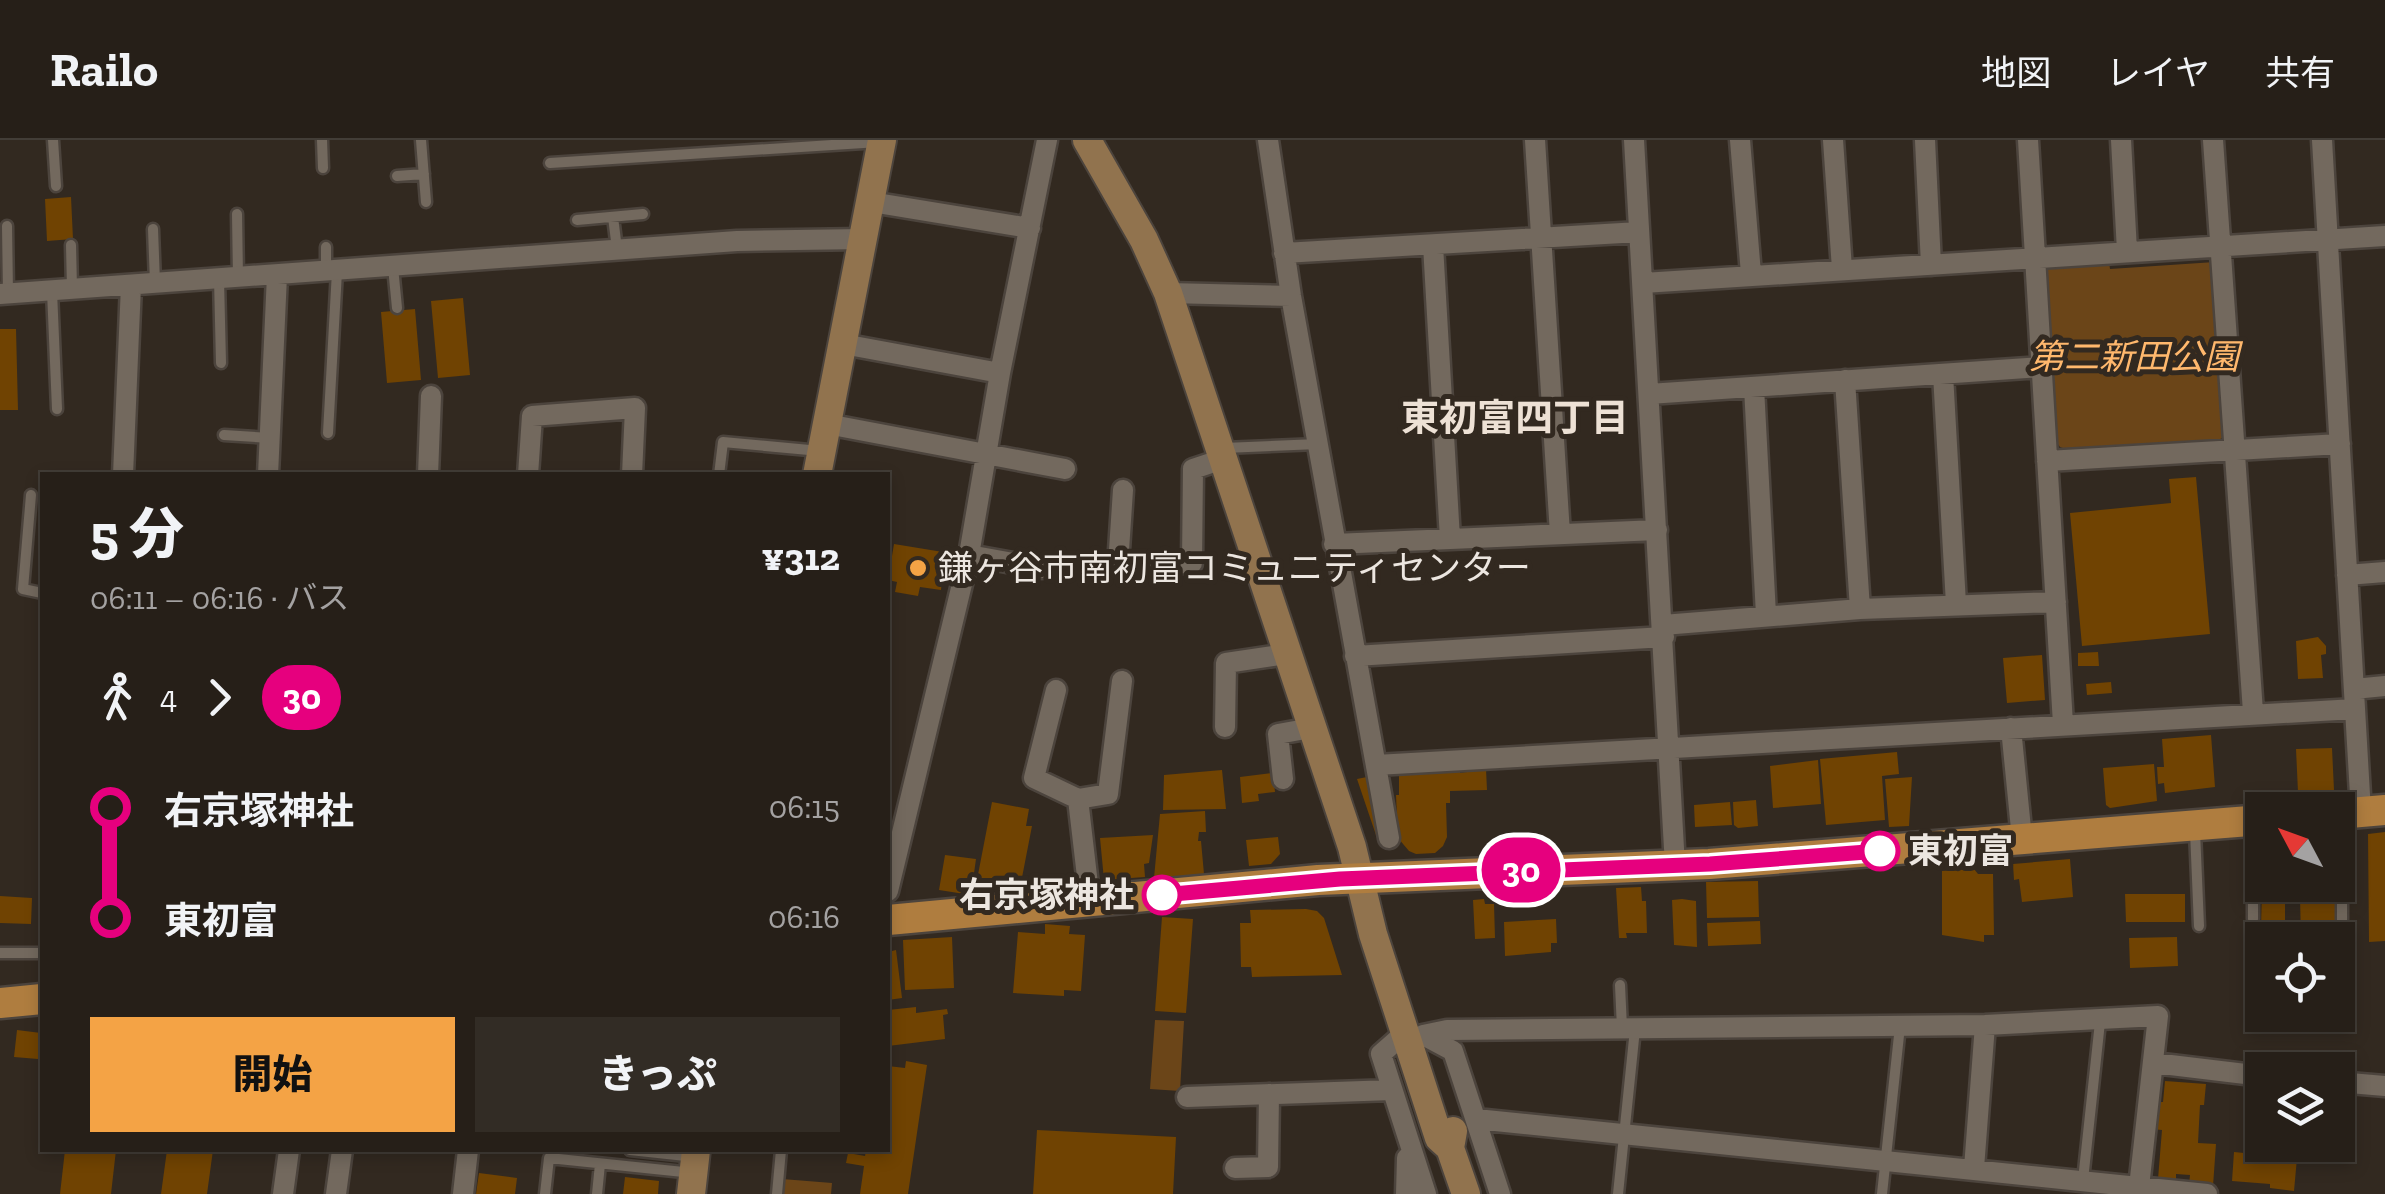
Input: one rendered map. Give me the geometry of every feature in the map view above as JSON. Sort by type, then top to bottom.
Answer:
[{"type":"main road","points":[[890,920],[1361,878],[1676,866],[2245,821]]},
{"type":"main road","points":[[0,1003],[40,999]]},
{"type":"street","points":[[890,883],[969,554],[1000,373],[1048,140]]},
{"type":"street","points":[[1087,140],[1144,240],[1168,294],[1361,878],[1373,934],[1415,1034],[1440,1138],[1450,1148],[1466,1194]]},
{"type":"street","points":[[1268,140],[1334,544],[1390,838]]},
{"type":"street","points":[[1535,140],[1560,534]]},
{"type":"street","points":[[1634,140],[1676,866]]},
{"type":"street","points":[[1740,140],[1751,274]]},
{"type":"street","points":[[1833,140],[1842,269]]},
{"type":"street","points":[[1925,140],[1931,265]]},
{"type":"street","points":[[2028,140],[2064,724]]},
{"type":"street","points":[[2120,140],[2127,251]]},
{"type":"street","points":[[2213,140],[2253,712]]},
{"type":"street","points":[[2322,140],[2354,699],[2356,812]]},
{"type":"street","points":[[882,141],[822,450],[986,452],[1065,469]]},
{"type":"street","points":[[871,202],[1030,228]]},
{"type":"street","points":[[1284,253],[1639,232]]},
{"type":"street","points":[[1643,283],[2385,236]]},
{"type":"street","points":[[4,294],[737,241],[864,239]]},
{"type":"street","points":[[1432,245],[1450,539]]},
{"type":"street","points":[[268,472],[277,275]]},
{"type":"street","points":[[123,472],[131,286]]},
{"type":"street","points":[[1168,294],[1291,296]]},
{"type":"street","points":[[843,344],[1000,373]]},
{"type":"street","points":[[1649,394],[2042,367]]},
{"type":"street","points":[[1943,374],[1956,604]]},
{"type":"street","points":[[1846,380],[1860,609]]},
{"type":"street","points":[[1754,387],[1766,615]]},
{"type":"street","points":[[428,472],[431,396]]},
{"type":"street","points":[[528,472],[532,416],[634,408],[632,472]]},
{"type":"street","points":[[2047,461],[2340,444]]},
{"type":"street","points":[[969,554],[1040,568],[1192,563],[1192,469],[1221,454]]},
{"type":"street","points":[[1118,565],[1123,490]]},
{"type":"street","points":[[1334,544],[1657,530]]},
{"type":"street","points":[[2347,575],[2385,572]]},
{"type":"street","points":[[1355,656],[1664,631],[1766,615],[2056,602]]},
{"type":"street","points":[[1225,726],[1226,663],[1288,654]]},
{"type":"street","points":[[1056,690],[1034,778],[1078,799],[1108,794],[1122,682]]},
{"type":"street","points":[[1376,765],[2253,712],[2354,699],[2385,686]]},
{"type":"street","points":[[1282,778],[1278,734],[1311,728]]},
{"type":"street","points":[[2012,728],[2022,840]]},
{"type":"street","points":[[1078,799],[1090,902]]},
{"type":"street","points":[[1426,1194],[1381,1054],[1415,1034],[1447,1030],[1986,1026],[2158,1016],[2139,1190]]},
{"type":"street","points":[[1974,1168],[1986,1026]]},
{"type":"street","points":[[1415,1034],[1453,1051],[1500,1194]]},
{"type":"street","points":[[2154,1062],[2245,1074]]},
{"type":"street","points":[[2355,1083],[2385,1086]]},
{"type":"street","points":[[1187,1097],[1392,1090]]},
{"type":"street","points":[[1235,1168],[1268,1167],[1269,1094]]},
{"type":"street","points":[[1476,1120],[1886,1163],[1974,1168],[2029,1185],[2083,1180],[2139,1190],[2207,1194]]},
{"type":"street","points":[[1406,1194],[1408,1141]]},
{"type":"street","points":[[283,1194],[289,1152]]},
{"type":"street","points":[[336,1194],[342,1152]]},
{"type":"street","points":[[463,1194],[468,1152]]},
{"type":"lane","points":[[53,140],[56,186]]},
{"type":"lane","points":[[322,140],[323,168]]},
{"type":"lane","points":[[421,140],[426,202]]},
{"type":"lane","points":[[550,163],[882,141]]},
{"type":"lane","points":[[396,176],[424,174]]},
{"type":"lane","points":[[221,364],[236,214]]},
{"type":"lane","points":[[577,220],[643,214]]},
{"type":"lane","points":[[613,217],[617,250]]},
{"type":"lane","points":[[4,294],[6,226]]},
{"type":"lane","points":[[153,229],[155,284]]},
{"type":"lane","points":[[56,409],[62,290],[71,245]]},
{"type":"lane","points":[[326,247],[331,272],[328,433]]},
{"type":"lane","points":[[393,267],[397,308]]},
{"type":"lane","points":[[224,436],[270,438]]},
{"type":"lane","points":[[720,472],[722,442],[822,450]]},
{"type":"lane","points":[[1221,454],[1318,444]]},
{"type":"lane","points":[[31,496],[23,589],[40,593]]},
{"type":"lane","points":[[2345,922],[2356,812]]},
{"type":"lane","points":[[2195,825],[2199,926]]},
{"type":"lane","points":[[2254,919],[2255,902]]},
{"type":"lane","points":[[0,953],[40,952]]},
{"type":"lane","points":[[1618,1194],[1628,1028],[1620,985]]},
{"type":"lane","points":[[2083,1180],[2100,1022]]},
{"type":"lane","points":[[1882,1194],[1900,1025]]},
{"type":"lane","points":[[641,1152],[694,1169]]},
{"type":"lane","points":[[777,1194],[781,1152]]},
{"type":"lane","points":[[545,1194],[549,1158],[694,1169]]},
{"type":"lane","points":[[597,1194],[600,1164]]},
{"type":"green space","name":"第二新田公園","points":[[2109,262],[2110,269],[2215,262],[2225,435],[2216,443],[2071,451],[2060,447],[2051,435],[2043,271],[2050,264]]},
{"type":"green space","points":[[1155,1020],[1184,1021],[1180,1091],[1150,1089]]},
{"type":"green space","points":[[782,1179],[832,1183],[831,1194],[781,1194]]},
{"type":"building","points":[[71,197],[73,239],[47,241],[45,199]]},
{"type":"building","points":[[463,298],[470,375],[438,378],[431,301]]},
{"type":"building","points":[[415,309],[421,380],[387,383],[381,312]]},
{"type":"building","points":[[0,329],[16,329],[18,410],[0,410]]},
{"type":"building","points":[[2196,477],[2210,634],[2082,646],[2070,513],[2171,503],[2169,479]]},
{"type":"building","points":[[894,544],[949,553],[947,580],[942,579],[941,590],[920,587],[918,596],[895,592],[897,582],[890,580]]},
{"type":"building","points":[[2318,637],[2326,646],[2326,654],[2321,655],[2323,678],[2298,679],[2296,641]]},
{"type":"building","points":[[2098,652],[2099,666],[2078,666],[2078,653]]},
{"type":"building","points":[[2042,655],[2045,700],[2007,703],[2003,658]]},
{"type":"building","points":[[2111,682],[2112,693],[2087,695],[2086,684]]},
{"type":"building","points":[[2211,735],[2215,787],[2165,793],[2164,783],[2158,784],[2157,767],[2164,767],[2162,739]]},
{"type":"building","points":[[2332,748],[2334,790],[2298,792],[2296,749]]},
{"type":"building","points":[[1897,752],[1899,774],[1882,776],[1885,820],[1826,825],[1820,759]]},
{"type":"building","points":[[1818,760],[1821,804],[1773,808],[1770,766]]},
{"type":"building","points":[[2154,764],[2157,801],[2110,808],[2106,805],[2103,768]]},
{"type":"building","points":[[1460,768],[1460,773],[1486,769],[1487,790],[1450,791],[1443,846],[1435,853],[1409,851],[1398,838],[1399,773]]},
{"type":"building","points":[[1222,770],[1226,809],[1163,810],[1164,775]]},
{"type":"building","points":[[1273,773],[1275,792],[1258,794],[1259,801],[1242,803],[1240,777]]},
{"type":"building","points":[[1367,777],[1382,840],[1378,841],[1357,779]]},
{"type":"building","points":[[1912,777],[1909,826],[1889,827],[1885,779]]},
{"type":"building","points":[[1756,800],[1758,826],[1734,825],[1733,802]]},
{"type":"building","points":[[992,802],[1029,809],[1026,826],[1032,826],[1019,893],[976,885]]},
{"type":"building","points":[[1730,802],[1732,825],[1695,827],[1694,805]]},
{"type":"building","points":[[1205,811],[1206,832],[1199,832],[1198,841],[1204,874],[1154,878],[1160,814]]},
{"type":"building","points":[[2385,832],[2385,941],[2369,942],[2368,834]]},
{"type":"building","points":[[1153,835],[1149,863],[1144,864],[1145,877],[1104,880],[1100,838]]},
{"type":"building","points":[[1278,837],[1280,854],[1271,864],[1249,866],[1246,840]]},
{"type":"building","points":[[945,855],[976,859],[971,895],[939,890]]},
{"type":"building","points":[[2070,859],[2073,897],[2022,902],[2013,864]]},
{"type":"building","points":[[1974,869],[1978,874],[1993,874],[1994,935],[1984,935],[1984,942],[1942,935],[1942,871]]},
{"type":"building","points":[[1758,881],[1759,917],[1707,918],[1706,882]]},
{"type":"building","points":[[1641,887],[1642,901],[1646,901],[1647,933],[1626,933],[1627,938],[1619,938],[1616,888]]},
{"type":"building","points":[[2125,894],[2185,894],[2185,922],[2126,922]]},
{"type":"building","points":[[0,896],[32,898],[31,924],[0,923]]},
{"type":"building","points":[[1484,899],[1485,904],[1494,904],[1495,938],[1475,939],[1473,900]]},
{"type":"building","points":[[1672,900],[1696,901],[1697,947],[1674,945]]},
{"type":"building","points":[[2262,902],[2285,902],[2285,922],[2261,922]]},
{"type":"building","points":[[2300,902],[2337,902],[2338,922],[2301,922]]},
{"type":"building","points":[[1250,910],[1317,911],[1324,918],[1342,975],[1252,977],[1251,967],[1241,967],[1240,923],[1251,923]]},
{"type":"building","points":[[1162,917],[1193,919],[1186,1013],[1155,1011]]},
{"type":"building","points":[[1556,919],[1557,943],[1551,943],[1551,952],[1505,956],[1504,922]]},
{"type":"building","points":[[1760,921],[1761,944],[1708,946],[1707,923]]},
{"type":"building","points":[[1045,924],[1070,926],[1069,934],[1085,935],[1081,991],[1064,990],[1064,996],[1013,993],[1018,932],[1045,934]]},
{"type":"building","points":[[952,937],[954,988],[905,990],[903,940]]},
{"type":"building","points":[[2177,937],[2178,966],[2130,968],[2129,938]]},
{"type":"building","points":[[896,950],[902,998],[890,1000],[890,952]]},
{"type":"building","points":[[916,1007],[916,1013],[947,1009],[948,1014],[943,1015],[945,1039],[890,1046],[890,1010]]},
{"type":"building","points":[[17,1030],[40,1033],[38,1059],[14,1057]]},
{"type":"building","points":[[906,1061],[927,1065],[908,1194],[860,1194],[864,1166],[846,1163],[848,1153],[865,1156],[866,1152],[890,1152],[890,1066],[905,1068]]},
{"type":"building","points":[[2165,1081],[2206,1084],[2204,1105],[2200,1105],[2198,1143],[2216,1144],[2213,1186],[2189,1185],[2190,1175],[2176,1174],[2176,1180],[2158,1179],[2162,1130],[2151,1129],[2153,1102],[2163,1102]]},
{"type":"building","points":[[1037,1130],[1176,1137],[1173,1194],[1033,1194]]},
{"type":"building","points":[[65,1152],[116,1152],[111,1194],[60,1194]]},
{"type":"building","points":[[167,1152],[213,1152],[207,1194],[161,1194]]},
{"type":"building","points":[[2234,1152],[2245,1153],[2245,1162],[2297,1162],[2294,1191],[2270,1188],[2270,1184],[2232,1181]]},
{"type":"building","points":[[479,1173],[517,1178],[515,1194],[476,1194]]},
{"type":"building","points":[[625,1177],[659,1181],[658,1194],[623,1194]]},
{"type":"bus line","name":"30","points":[[1162,895],[1340,879],[1710,864],[1880,851]]},
{"type":"place","name":"鎌ヶ谷市南初富コミュニティセンター","points":[[918,568]]},
{"type":"place","name":"東初富","points":[[1880,851]]},
{"type":"place","name":"右京塚神社","points":[[1162,895]]},
{"type":"district","name":"東初富四丁目","points":[[1515,418]]}]
